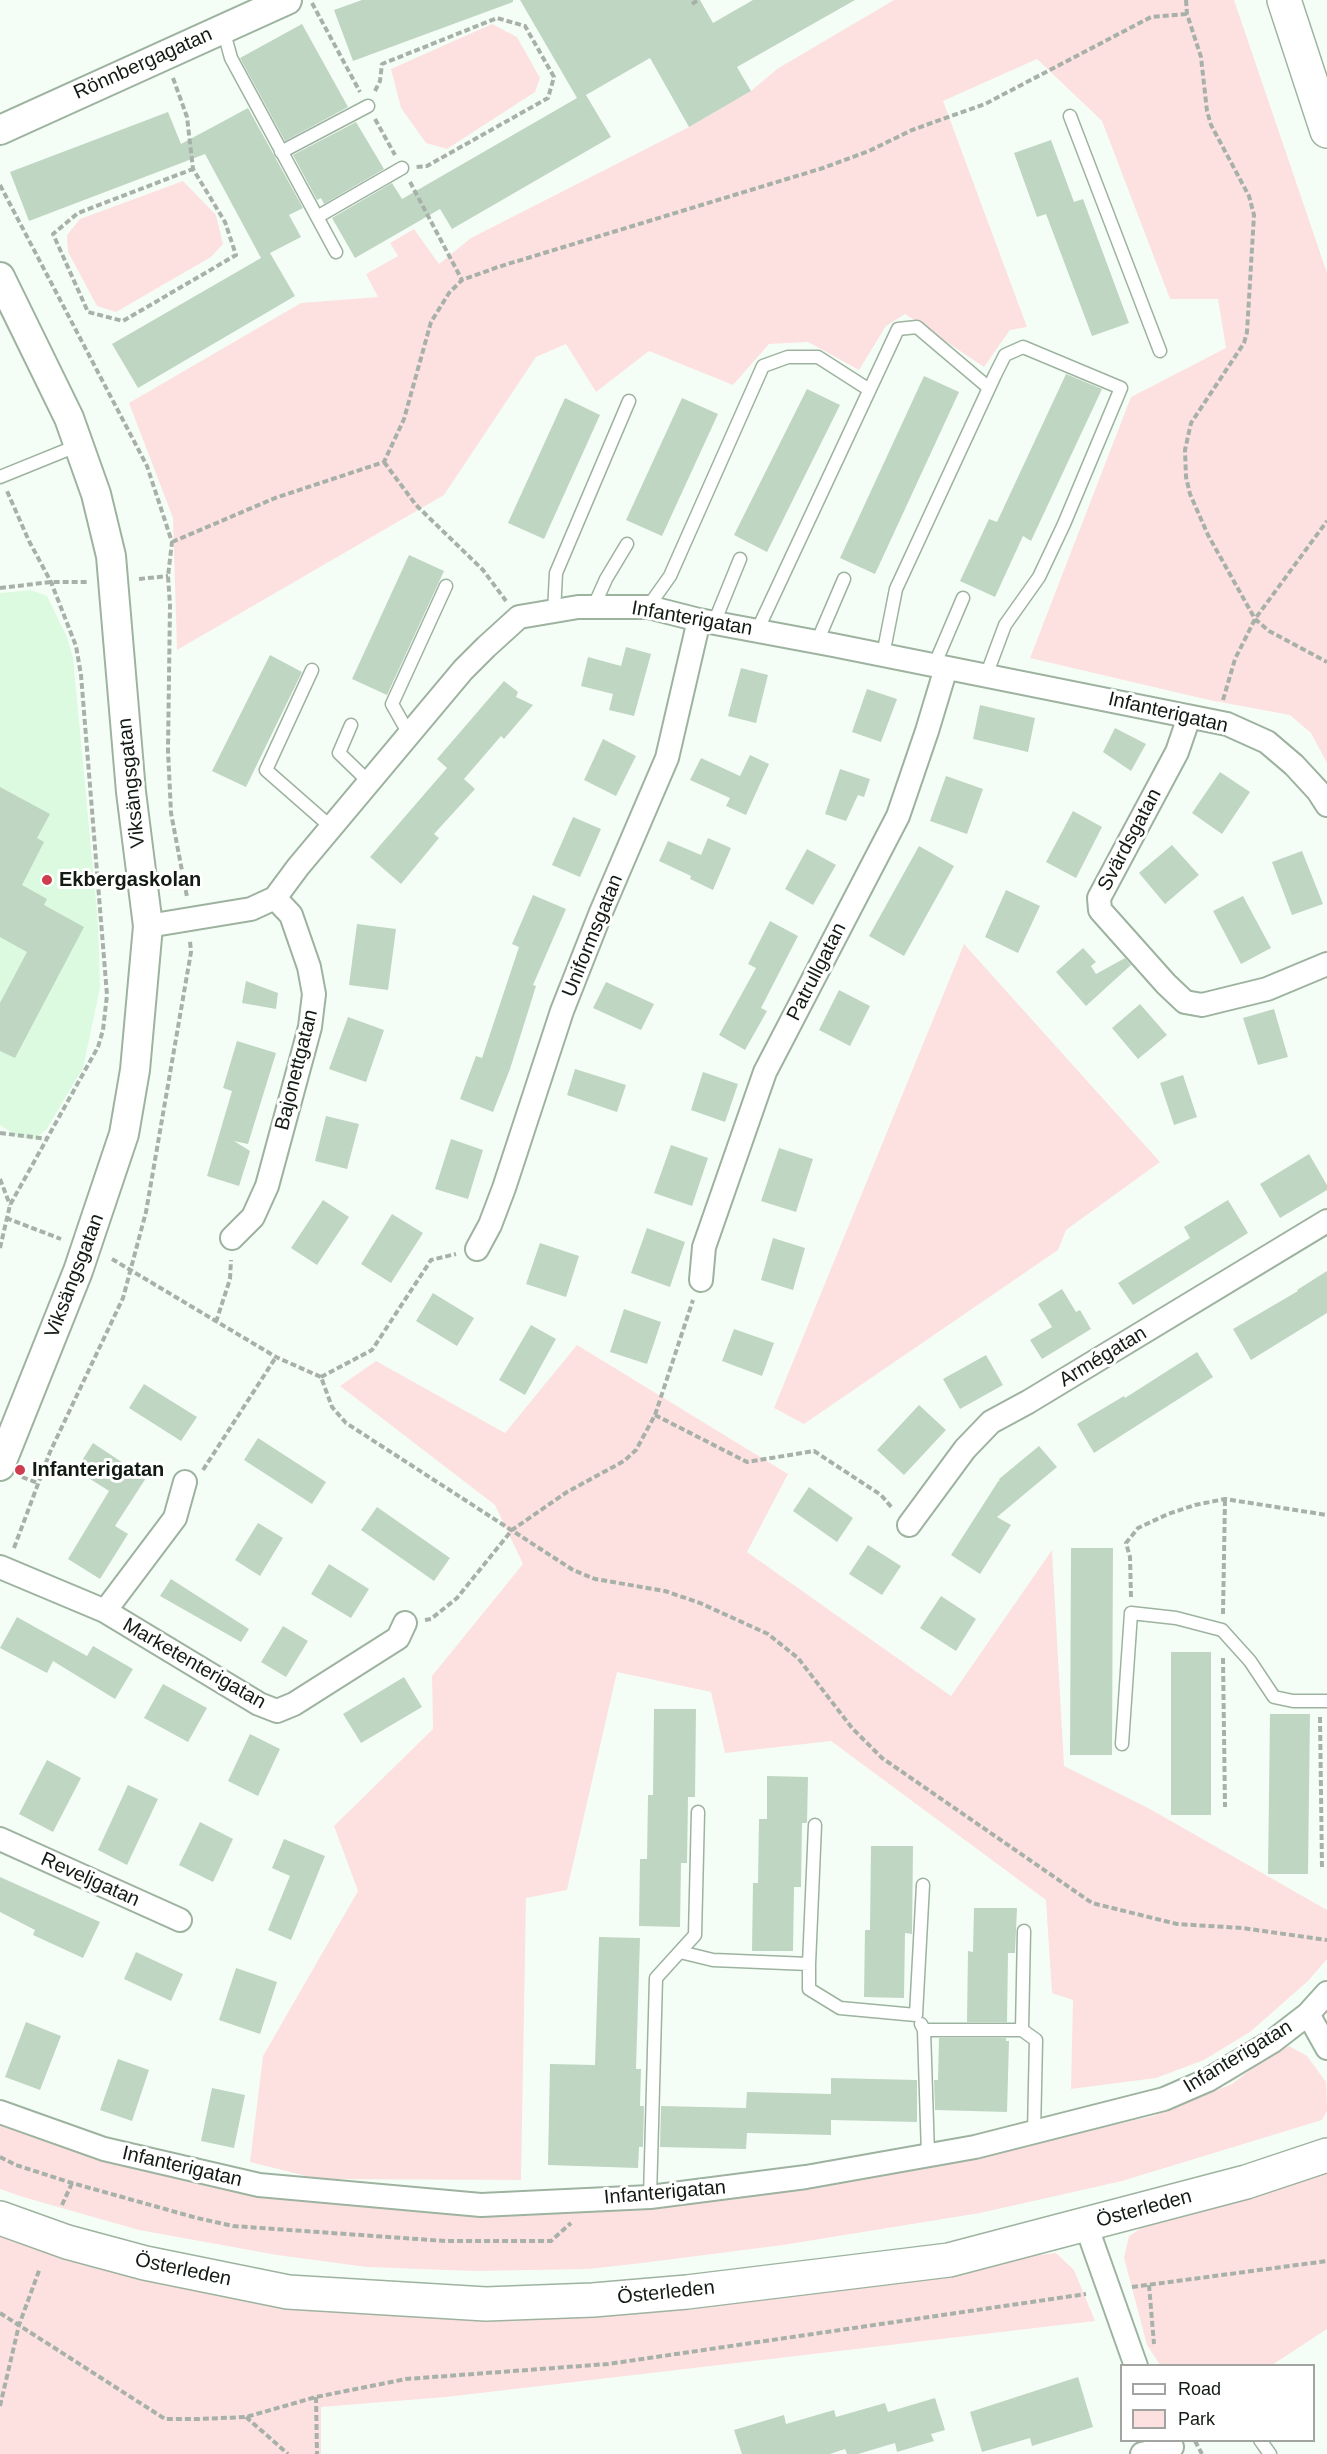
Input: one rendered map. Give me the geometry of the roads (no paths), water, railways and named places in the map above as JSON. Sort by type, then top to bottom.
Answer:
[{"type":"main road","points":[[1284,0],[1327,131]]},
{"type":"main road","name":"Österleden","points":[[0,2218],[67,2242],[145,2263],[288,2292],[486,2304],[593,2300],[687,2292],[938,2262],[1246,2182],[1327,2155]]},
{"type":"street","name":"Rönnbergagatan","points":[[0,130],[287,0]]},
{"type":"street","name":"Viksängsgatan","points":[[0,277],[69,418],[96,494],[111,556],[131,792],[148,926],[135,1070],[124,1134],[9,1471]]},
{"type":"street","name":"Infanterigatan","points":[[409,734],[463,670],[519,617],[594,606],[648,607],[706,622],[1142,705],[1227,724],[1267,742],[1294,765],[1318,791],[1327,805]]},
{"type":"street","name":"Uniformsgatan","points":[[477,1249],[490,1225],[504,1188],[562,1011],[601,912],[667,758],[706,622]]},
{"type":"street","name":"Patrullgatan","points":[[701,1280],[704,1247],[765,1072],[898,816],[927,730],[940,667]]},
{"type":"street","name":"Svärdsgatan","points":[[1189,717],[1177,752],[1099,898],[1100,910],[1185,1002],[1202,1005],[1267,989],[1327,964]]},
{"type":"street","points":[[148,926],[251,909],[274,898],[409,734]]},
{"type":"street","name":"Bajonettgatan","points":[[232,1238],[253,1217],[267,1186],[310,1027],[314,994],[309,967],[291,915],[274,898]]},
{"type":"street","name":"Armégatan","points":[[909,1525],[965,1449],[991,1422],[1028,1402],[1327,1221]]},
{"type":"street","points":[[105,1611],[175,1518],[185,1482]]},
{"type":"street","name":"Marketenterigatan","points":[[2,1567],[105,1611],[259,1704],[277,1712],[294,1704],[398,1638],[405,1623]]},
{"type":"street","name":"Reveljgatan","points":[[0,1839],[180,1920]]},
{"type":"street","name":"Infanterigatan","points":[[0,2112],[104,2149],[258,2185],[481,2205],[650,2197],[806,2177],[928,2155],[1034,2133],[1164,2099],[1208,2080],[1273,2041],[1308,2014],[1327,1993]]},
{"type":"street","name":"Infanterigatan","points":[[1308,2014],[1327,2048]]},
{"type":"street","points":[[1086,2225],[1135,2364]]},
{"type":"street","points":[[1142,2454],[1173,2447]]},
{"type":"lane","points":[[223,28],[231,58],[336,252]]},
{"type":"lane","points":[[281,152],[368,106]]},
{"type":"lane","points":[[1070,116],[1160,351]]},
{"type":"lane","points":[[317,217],[402,168]]},
{"type":"lane","points":[[757,631],[868,389],[898,329],[917,327],[988,388]]},
{"type":"lane","points":[[883,655],[896,589],[1005,355],[1023,347],[1121,388],[1064,524],[1039,577],[1005,625],[986,676]]},
{"type":"lane","points":[[648,607],[669,576],[763,366],[788,357],[818,357],[868,389]]},
{"type":"lane","points":[[554,612],[556,573],[629,401]]},
{"type":"lane","points":[[1,477],[79,445]]},
{"type":"lane","points":[[594,606],[606,579],[627,544]]},
{"type":"lane","points":[[706,622],[740,559]]},
{"type":"lane","points":[[817,642],[844,579]]},
{"type":"lane","points":[[409,734],[392,704],[446,586]]},
{"type":"lane","points":[[940,667],[963,598]]},
{"type":"lane","points":[[312,670],[266,770],[331,827]]},
{"type":"lane","points":[[351,725],[339,753],[369,782]]},
{"type":"lane","points":[[1122,1744],[1131,1613],[1176,1618],[1222,1630],[1250,1661],[1274,1697],[1293,1701],[1323,1701]]},
{"type":"lane","points":[[650,2197],[656,1978],[695,1935],[698,1812]]},
{"type":"lane","points":[[816,1825],[809,1989],[840,2008],[916,2015]]},
{"type":"lane","points":[[923,1885],[916,2015],[924,2030],[928,2155]]},
{"type":"lane","points":[[1022,2030],[1024,1932]]},
{"type":"lane","points":[[680,1952],[713,1960],[809,1964]]},
{"type":"lane","points":[[924,2030],[1022,2030],[1036,2040],[1034,2133]]},
{"type":"place","name":"Ekbergaskolan","points":[[47,880]]},
{"type":"place","name":"Infanterigatan","points":[[20,1470]]}]
